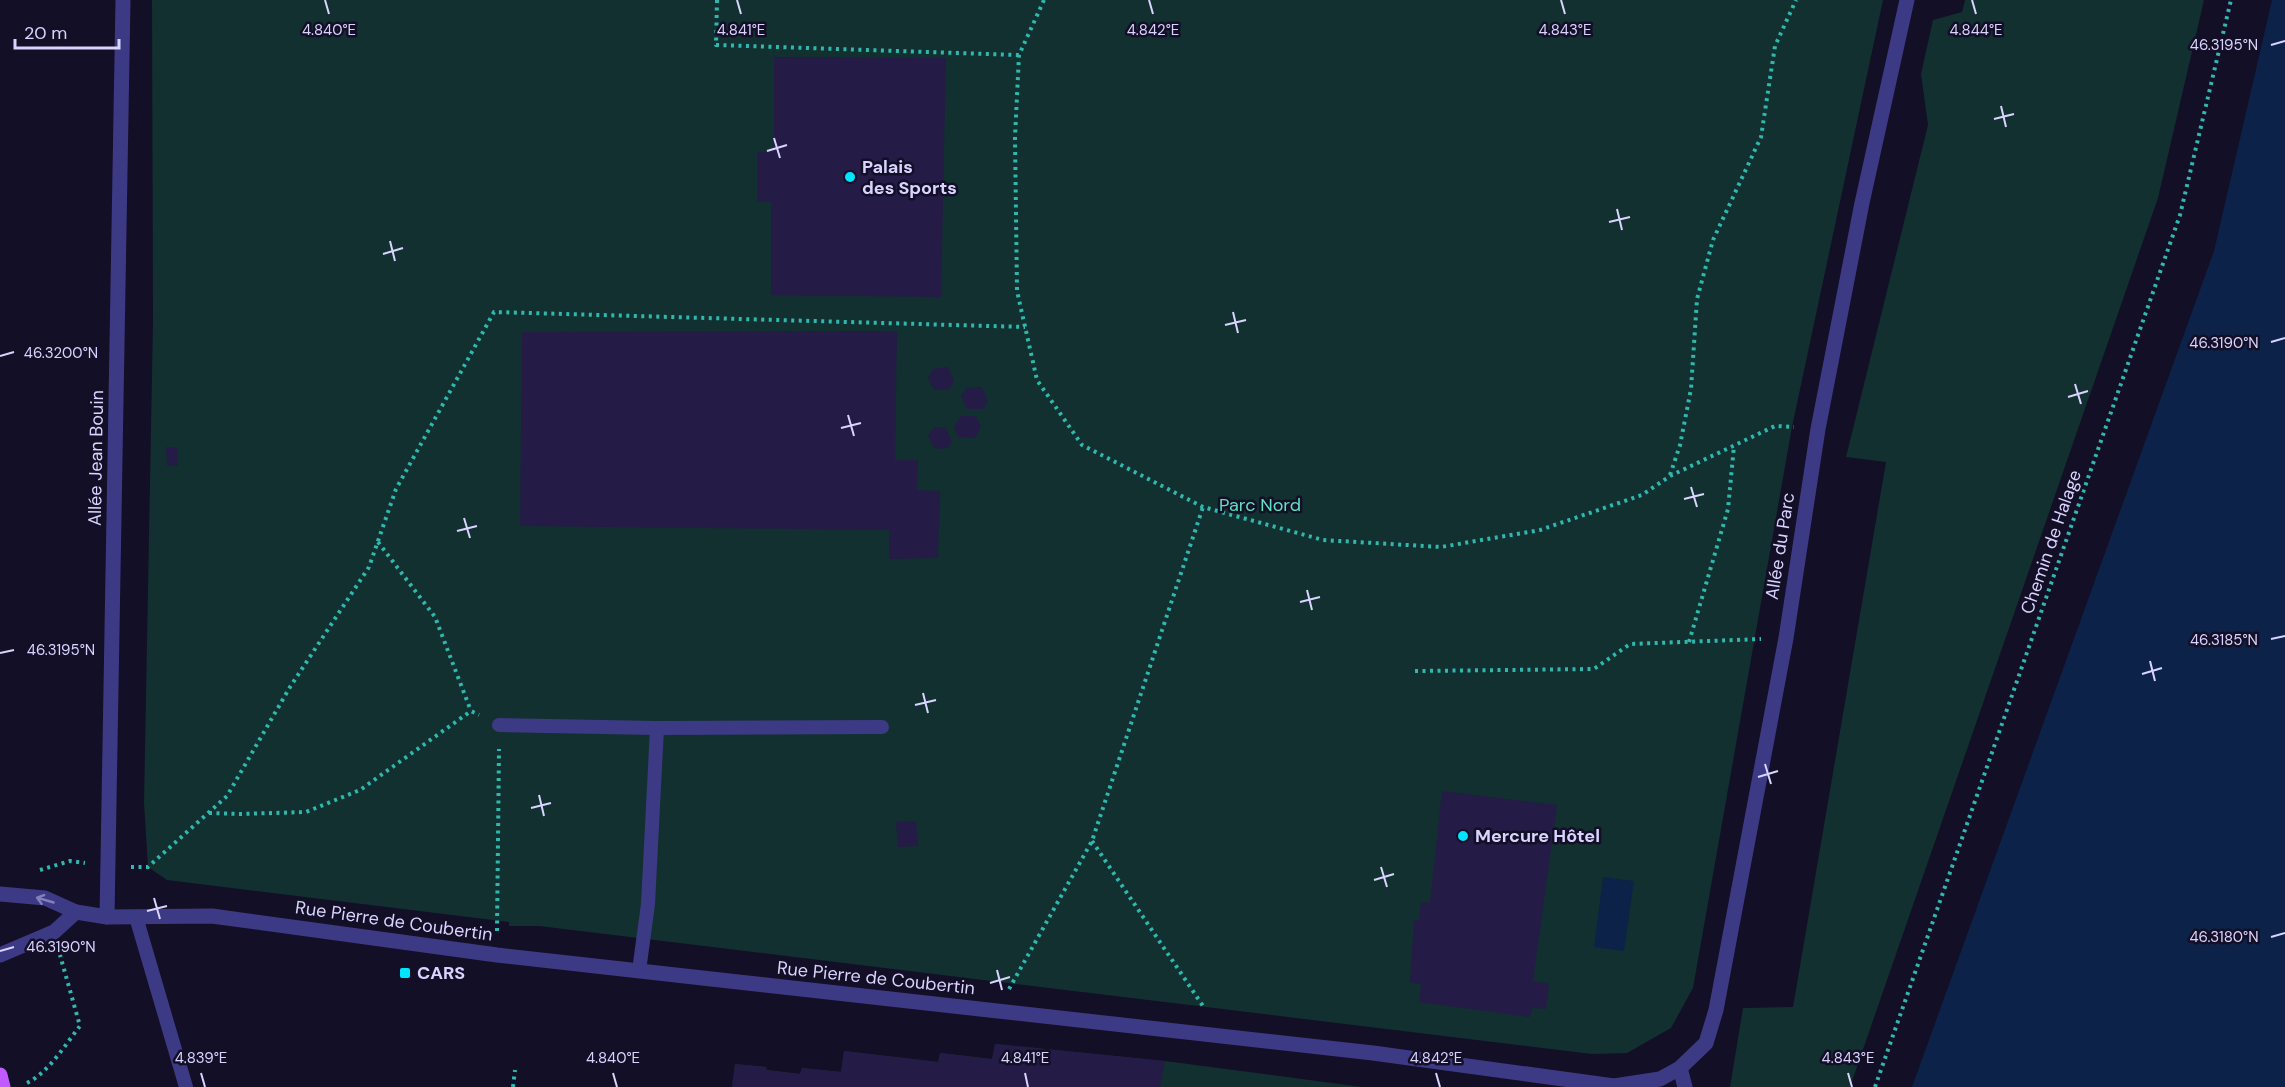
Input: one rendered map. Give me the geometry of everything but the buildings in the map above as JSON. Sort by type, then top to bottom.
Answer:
[{"type":"main road","points":[[0,1075],[3,1087]]},
{"type":"street","name":"Allée Jean Bouin","points":[[107,917],[123,0]]},
{"type":"street","name":"Allée du Parc","points":[[1680,1068],[1706,1043],[1716,1010],[1786,638],[1818,429],[1862,203],[1906,0]]},
{"type":"street","name":"Rue Pierre de Coubertin","points":[[0,894],[45,898],[76,912],[107,917],[212,916],[497,956],[1373,1053],[1614,1086],[1660,1079],[1680,1068]]},
{"type":"street","points":[[0,955],[54,932],[76,912]]},
{"type":"street","points":[[1680,1068],[1685,1087]]},
{"type":"lane","points":[[499,725],[657,728],[882,727]]},
{"type":"lane","points":[[639,971],[648,904],[657,728]]},
{"type":"lane","points":[[136,917],[186,1087]]},
{"type":"path","points":[[717,0],[716,45],[1019,55]]},
{"type":"path","points":[[1044,0],[1019,55],[1015,137],[1017,291],[1037,380],[1082,445],[1203,507],[1323,540],[1441,547],[1540,530],[1642,495],[1670,476],[1775,426],[1818,429]]},
{"type":"path","points":[[1670,476],[1680,445],[1691,389],[1696,299],[1713,240],[1761,137],[1775,46],[1796,0]]},
{"type":"path","name":"Chemin de Halage","points":[[1875,1087],[2180,215],[2231,0]]},
{"type":"path","points":[[39,870],[70,861],[107,866],[148,867],[227,796],[290,687],[369,567],[396,489],[494,312],[1025,327]]},
{"type":"path","points":[[1689,642],[1728,509],[1734,446]]},
{"type":"path","points":[[997,1010],[1092,841],[1203,507]]},
{"type":"path","points":[[378,542],[435,617],[471,711],[499,725],[497,956]]},
{"type":"path","points":[[1415,671],[1594,669],[1630,645],[1786,638]]},
{"type":"path","points":[[209,813],[306,812],[360,789],[471,711]]},
{"type":"path","points":[[1092,841],[1224,1036]]},
{"type":"path","points":[[34,1079],[80,1026],[63,963]]},
{"type":"path","points":[[513,1087],[515,1070]]},
{"type":"green space","name":"Parc Nord","points":[[152,0],[1883,0],[1792,427],[1693,988],[1671,1028],[1627,1053],[1592,1054],[539,926],[509,926],[509,922],[167,880],[148,867],[144,803],[153,321]]},
{"type":"green space","points":[[1965,0],[2204,0],[2158,198],[1850,1087],[1730,1087],[1743,1008],[1793,1007],[1886,462],[1846,457],[1928,125],[1921,74],[1933,20],[1962,12]]},
{"type":"green space","points":[[995,1044],[1165,1061],[1362,1087],[732,1087],[735,1064],[800,1074],[802,1068],[841,1072],[844,1051],[938,1062],[940,1053],[992,1059]]},
{"type":"water","points":[[2272,0],[2285,0],[2285,1087],[1912,1087],[2214,251]]},
{"type":"water","points":[[1603,877],[1634,881],[1624,951],[1594,947]]},
{"type":"place","name":"Palais des Sports","points":[[850,177]]},
{"type":"place","name":"Mercure Hôtel","points":[[1463,836]]},
{"type":"place","name":"CARS","points":[[405,973]]}]
